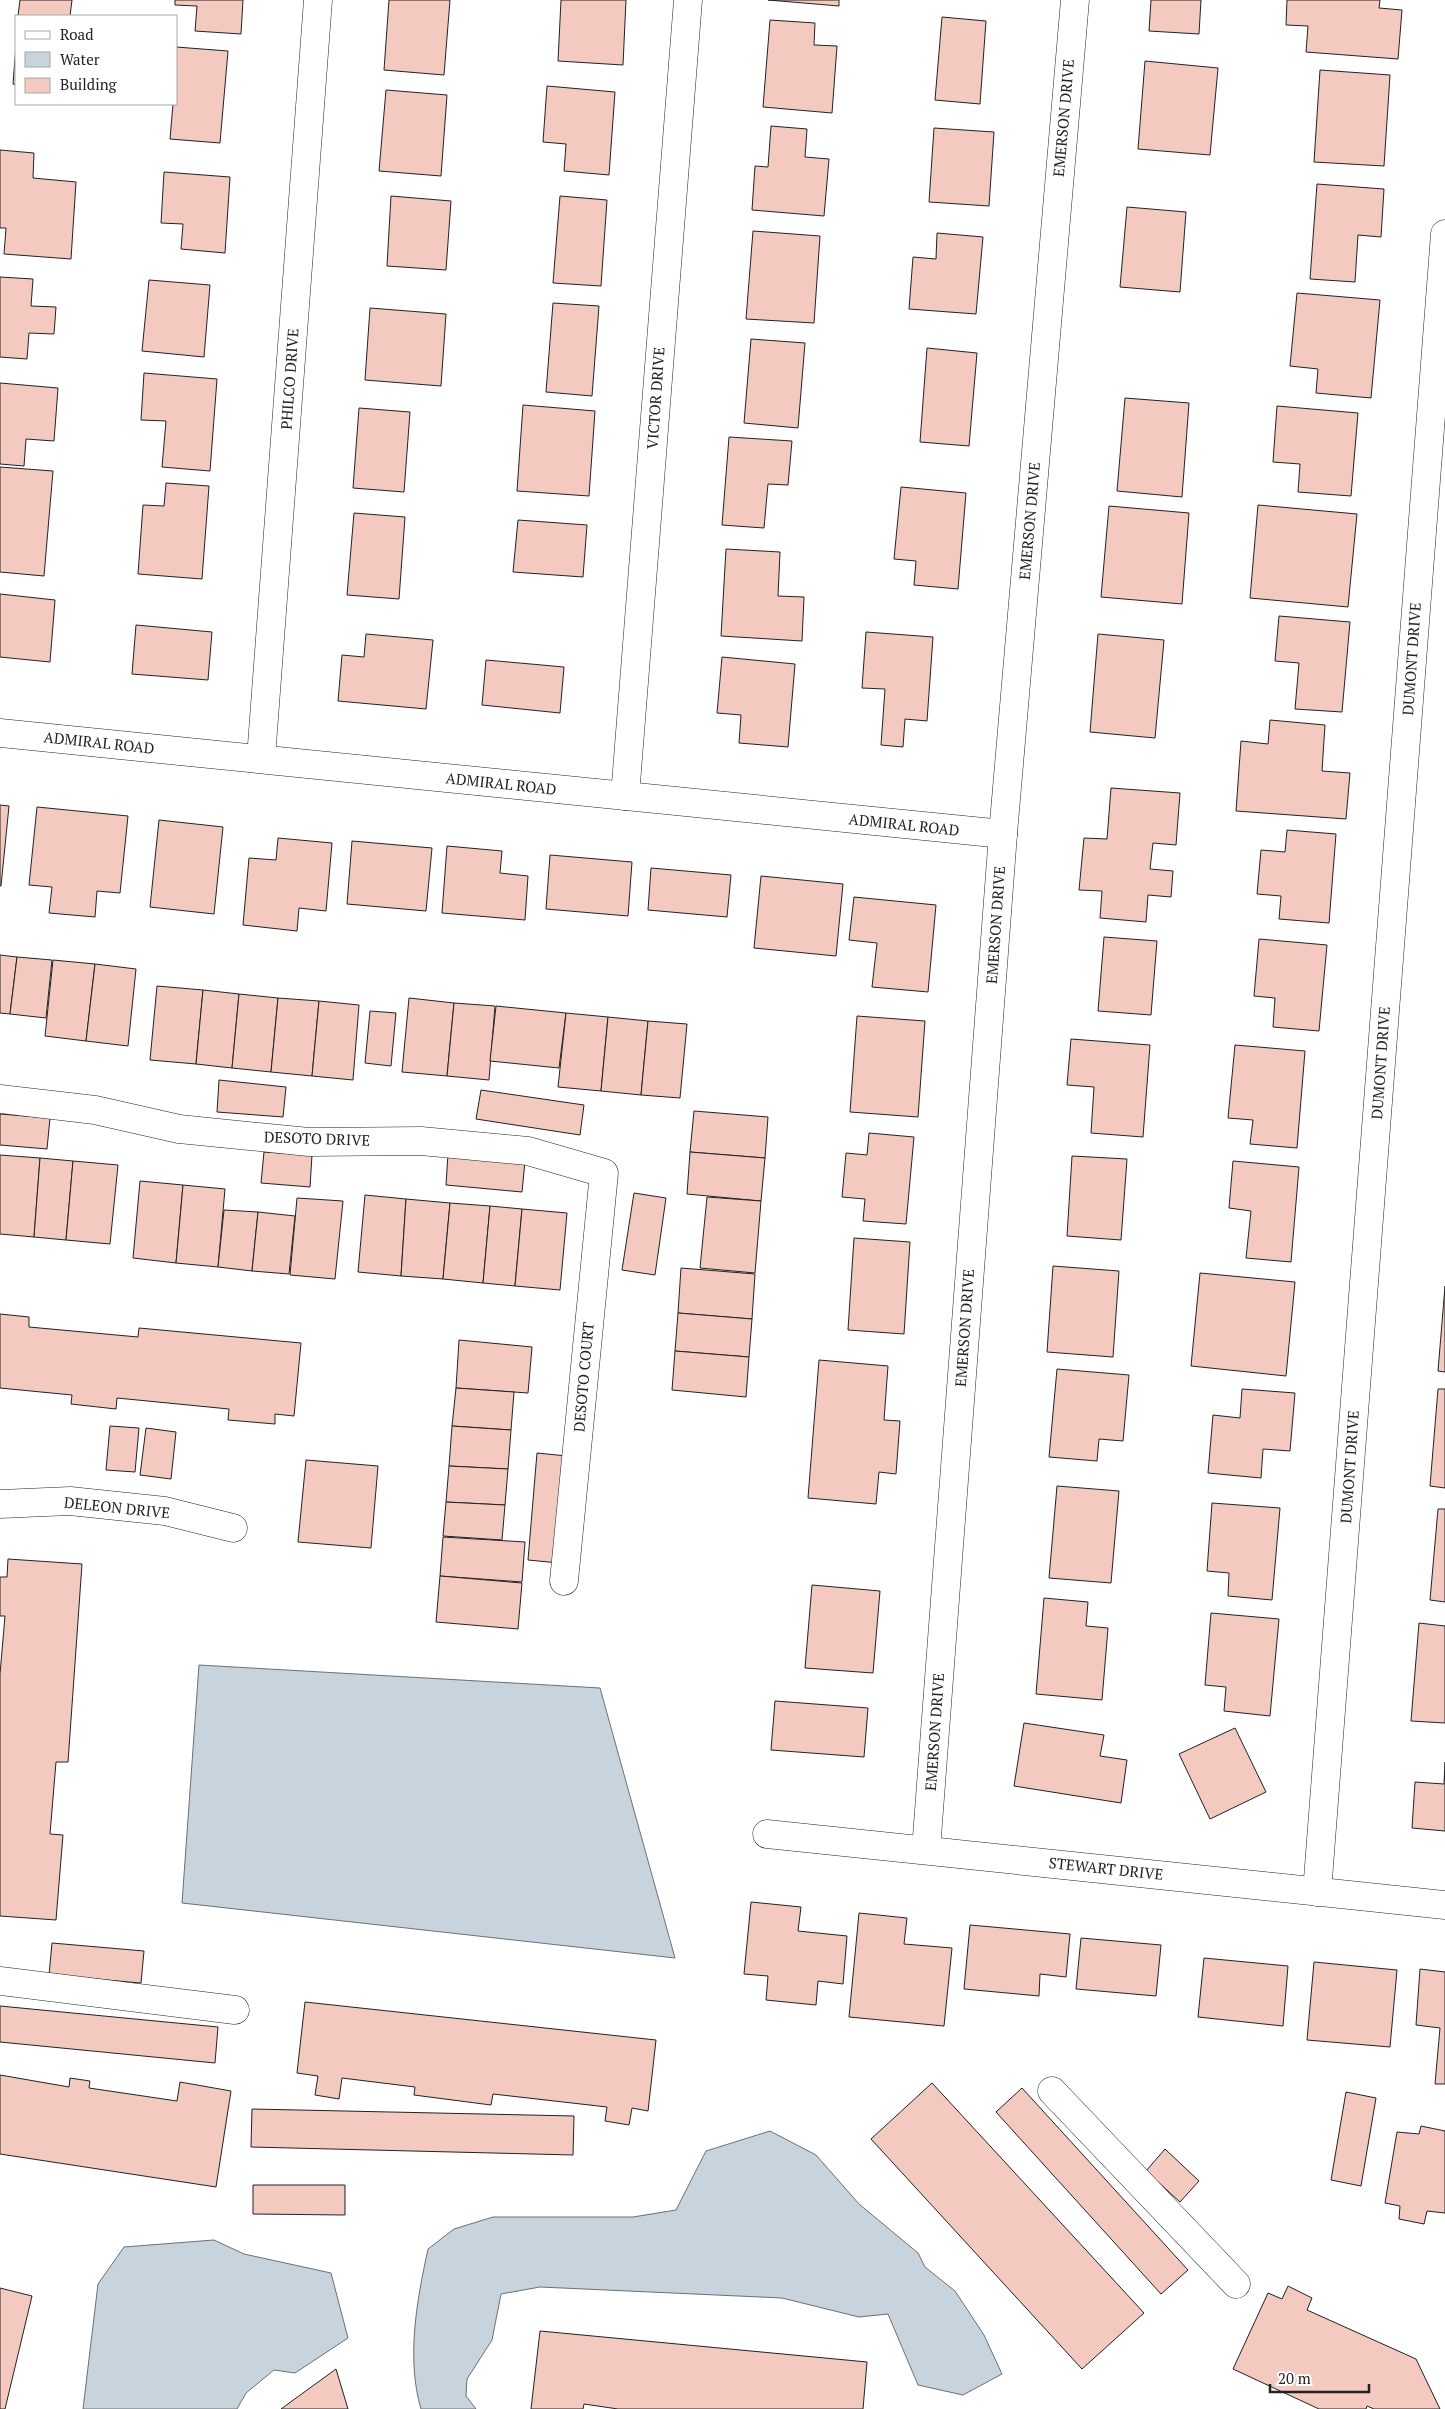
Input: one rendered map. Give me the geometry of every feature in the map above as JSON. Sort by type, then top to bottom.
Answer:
[{"type":"street","name":"PHILCO DRIVE","points":[[261,758],[318,0]]},
{"type":"street","name":"VICTOR DRIVE","points":[[625,796],[688,0]]},
{"type":"street","name":"EMERSON DRIVE","points":[[926,1850],[1003,834],[1075,0]]},
{"type":"street","name":"DUMONT DRIVE","points":[[1317,1892],[1445,234]]},
{"type":"street","name":"ADMIRAL ROAD","points":[[0,733],[1003,834]]},
{"type":"street","name":"DESOTO DRIVE","points":[[0,1099],[95,1110],[179,1129],[309,1142],[421,1140],[528,1151],[604,1172]]},
{"type":"street","name":"DESOTO COURT","points":[[564,1581],[604,1172]]},
{"type":"street","name":"DELEON DRIVE","points":[[0,1504],[70,1501],[164,1511],[233,1528]]},
{"type":"street","name":"STEWART DRIVE","points":[[767,1834],[1445,1904]]},
{"type":"street","points":[[0,1981],[235,2010]]},
{"type":"street","points":[[1052,2091],[1236,2284]]},
{"type":"water","points":[[199,1665],[600,1688],[675,1958],[182,1903]]},
{"type":"water","points":[[770,2131],[816,2155],[859,2204],[918,2253],[925,2267],[955,2291],[984,2335],[1002,2374],[963,2395],[918,2385],[888,2314],[859,2317],[782,2298],[540,2287],[501,2294],[492,2340],[467,2379],[466,2396],[476,2409],[421,2409],[414,2370],[414,2349],[417,2309],[428,2249],[454,2229],[493,2217],[633,2217],[676,2210],[706,2151]]},
{"type":"water","points":[[214,2240],[244,2254],[331,2273],[348,2338],[295,2373],[274,2370],[246,2393],[237,2409],[83,2409],[98,2284],[124,2247]]},
{"type":"building","points":[[20,0],[72,0],[70,15],[18,15]]},
{"type":"building","points":[[175,0],[243,0],[241,34],[195,31],[197,6],[175,5]]},
{"type":"building","points":[[389,0],[450,0],[444,75],[384,70]]},
{"type":"building","points":[[561,0],[626,0],[623,65],[558,61]]},
{"type":"building","points":[[768,0],[839,0],[839,6]]},
{"type":"building","points":[[1151,0],[1201,0],[1199,34],[1149,31]]},
{"type":"building","points":[[1287,0],[1380,0],[1379,8],[1402,10],[1398,59],[1306,52],[1308,26],[1286,25]]},
{"type":"building","points":[[942,17],[986,21],[980,104],[935,100]]},
{"type":"building","points":[[770,20],[815,23],[814,45],[837,46],[832,113],[763,107]]},
{"type":"building","points":[[178,47],[228,51],[220,143],[170,139],[173,105],[178,105]]},
{"type":"building","points":[[15,58],[15,85],[13,84]]},
{"type":"building","points":[[1145,61],[1218,68],[1210,155],[1138,149]]},
{"type":"building","points":[[1320,70],[1390,75],[1384,166],[1314,162]]},
{"type":"building","points":[[547,86],[615,92],[609,175],[564,171],[566,144],[543,142]]},
{"type":"building","points":[[386,90],[447,95],[441,176],[379,171]]},
{"type":"building","points":[[771,126],[807,129],[805,157],[829,159],[824,216],[752,210],[755,166],[768,167]]},
{"type":"building","points":[[934,128],[994,132],[989,206],[929,202]]},
{"type":"building","points":[[0,150],[34,153],[33,178],[76,182],[71,259],[4,254],[6,228],[0,228]]},
{"type":"building","points":[[164,172],[230,177],[225,253],[181,249],[183,224],[161,223]]},
{"type":"building","points":[[1317,184],[1384,189],[1381,237],[1358,235],[1355,282],[1310,279]]},
{"type":"building","points":[[391,196],[451,201],[446,270],[387,266]]},
{"type":"building","points":[[560,196],[607,200],[601,286],[553,283]]},
{"type":"building","points":[[1127,207],[1186,212],[1180,292],[1120,287]]},
{"type":"building","points":[[753,231],[820,236],[814,323],[746,319]]},
{"type":"building","points":[[937,233],[983,237],[976,314],[909,309],[913,257],[936,259]]},
{"type":"building","points":[[0,277],[33,279],[31,306],[56,307],[54,334],[29,333],[27,359],[0,357]]},
{"type":"building","points":[[149,280],[210,285],[204,357],[142,351]]},
{"type":"building","points":[[1297,293],[1380,300],[1371,398],[1316,393],[1318,369],[1290,366]]},
{"type":"building","points":[[553,303],[599,306],[592,396],[546,392]]},
{"type":"building","points":[[370,308],[446,314],[441,386],[365,380]]},
{"type":"building","points":[[751,339],[805,343],[798,428],[744,423]]},
{"type":"building","points":[[927,348],[977,353],[969,446],[920,442]]},
{"type":"building","points":[[144,373],[217,379],[210,471],[162,467],[166,421],[141,420]]},
{"type":"building","points":[[0,383],[58,388],[54,441],[26,439],[24,466],[0,464]]},
{"type":"building","points":[[1125,398],[1189,403],[1182,497],[1117,491]]},
{"type":"building","points":[[523,405],[595,411],[589,496],[517,491]]},
{"type":"building","points":[[1277,406],[1358,413],[1351,496],[1298,492],[1300,464],[1273,462]]},
{"type":"building","points":[[359,408],[410,412],[404,492],[353,488]]},
{"type":"building","points":[[729,437],[792,441],[788,485],[768,484],[764,528],[722,525]]},
{"type":"building","points":[[0,467],[53,471],[44,576],[0,572]]},
{"type":"building","points":[[166,483],[209,486],[202,579],[138,574],[143,505],[164,506]]},
{"type":"building","points":[[901,487],[966,493],[958,589],[914,585],[916,561],[894,559]]},
{"type":"building","points":[[1258,505],[1357,514],[1348,607],[1250,598]]},
{"type":"building","points":[[1109,506],[1189,513],[1182,604],[1101,597]]},
{"type":"building","points":[[354,513],[405,517],[399,599],[347,595]]},
{"type":"building","points":[[518,520],[587,525],[583,577],[513,572]]},
{"type":"building","points":[[726,549],[780,552],[778,596],[804,597],[802,641],[721,636]]},
{"type":"building","points":[[0,594],[55,600],[50,662],[0,657]]},
{"type":"building","points":[[1279,616],[1350,622],[1342,712],[1295,709],[1299,663],[1275,661]]},
{"type":"building","points":[[136,625],[212,632],[208,680],[132,674]]},
{"type":"building","points":[[866,632],[933,637],[927,721],[905,719],[903,747],[881,745],[885,689],[862,688]]},
{"type":"building","points":[[366,634],[433,640],[426,709],[338,701],[342,655],[364,657]]},
{"type":"building","points":[[1098,634],[1164,640],[1155,738],[1090,732]]},
{"type":"building","points":[[722,657],[795,664],[788,747],[739,743],[741,715],[717,713]]},
{"type":"building","points":[[486,660],[564,667],[560,713],[482,705]]},
{"type":"building","points":[[1270,720],[1325,725],[1322,771],[1350,773],[1346,819],[1236,811],[1241,741],[1268,744]]},
{"type":"building","points":[[1111,788],[1180,793],[1176,845],[1153,843],[1150,869],[1173,871],[1171,897],[1148,895],[1146,922],[1100,918],[1102,891],[1079,890],[1084,838],[1107,839]]},
{"type":"building","points":[[0,805],[9,806],[1,886],[0,886]]},
{"type":"building","points":[[37,807],[128,816],[120,893],[97,891],[95,917],[49,913],[52,887],[29,885]]},
{"type":"building","points":[[159,820],[223,827],[214,914],[150,907]]},
{"type":"building","points":[[1287,830],[1336,834],[1329,923],[1279,919],[1281,896],[1257,894],[1261,850],[1285,852]]},
{"type":"building","points":[[278,838],[332,843],[326,911],[299,908],[297,931],[243,925],[249,858],[276,860]]},
{"type":"building","points":[[352,841],[432,848],[426,911],[347,904]]},
{"type":"building","points":[[447,846],[502,851],[500,873],[528,876],[525,920],[442,913]]},
{"type":"building","points":[[550,855],[632,862],[628,916],[546,909]]},
{"type":"building","points":[[651,868],[731,875],[727,917],[648,910]]},
{"type":"building","points":[[761,876],[843,884],[836,956],[754,948]]},
{"type":"building","points":[[854,897],[936,905],[928,992],[872,987],[877,943],[849,940]]},
{"type":"building","points":[[1104,937],[1157,941],[1151,1015],[1098,1011]]},
{"type":"building","points":[[1259,939],[1327,945],[1319,1031],[1273,1027],[1275,998],[1254,996]]},
{"type":"building","points":[[0,955],[17,957],[10,1014],[0,1013]]},
{"type":"building","points":[[17,957],[52,960],[46,1018],[10,1014]]},
{"type":"building","points":[[53,960],[95,964],[86,1041],[45,1036]]},
{"type":"building","points":[[95,964],[136,969],[128,1046],[86,1041]]},
{"type":"building","points":[[157,986],[203,990],[196,1064],[150,1060]]},
{"type":"building","points":[[203,990],[239,994],[232,1068],[196,1064]]},
{"type":"building","points":[[239,994],[278,998],[271,1072],[232,1068]]},
{"type":"building","points":[[278,998],[319,1001],[312,1076],[271,1072]]},
{"type":"building","points":[[409,998],[454,1003],[447,1076],[402,1072]]},
{"type":"building","points":[[319,1001],[359,1005],[353,1080],[312,1076]]},
{"type":"building","points":[[454,1003],[495,1006],[489,1080],[447,1076]]},
{"type":"building","points":[[496,1006],[566,1013],[559,1068],[490,1061]]},
{"type":"building","points":[[370,1011],[396,1013],[391,1066],[365,1063]]},
{"type":"building","points":[[566,1013],[608,1017],[601,1091],[558,1087]]},
{"type":"building","points":[[857,1016],[925,1021],[918,1117],[850,1112]]},
{"type":"building","points":[[608,1017],[648,1021],[641,1095],[601,1091]]},
{"type":"building","points":[[648,1021],[687,1024],[680,1098],[641,1095]]},
{"type":"building","points":[[1071,1039],[1150,1045],[1143,1137],[1091,1133],[1094,1087],[1067,1085]]},
{"type":"building","points":[[1235,1045],[1305,1051],[1297,1148],[1250,1144],[1253,1120],[1228,1118]]},
{"type":"building","points":[[219,1080],[286,1087],[283,1117],[217,1112]]},
{"type":"building","points":[[481,1090],[584,1105],[580,1135],[476,1119]]},
{"type":"building","points":[[694,1111],[768,1117],[765,1158],[690,1152]]},
{"type":"building","points":[[0,1114],[50,1118],[47,1149],[0,1145]]},
{"type":"building","points":[[869,1133],[914,1137],[906,1224],[863,1221],[865,1199],[842,1197],[846,1153],[867,1155]]},
{"type":"building","points":[[264,1152],[312,1155],[310,1187],[261,1183]]},
{"type":"building","points":[[690,1152],[765,1158],[761,1201],[687,1194]]},
{"type":"building","points":[[448,1154],[525,1161],[522,1192],[446,1185]]},
{"type":"building","points":[[0,1155],[40,1158],[34,1237],[0,1234]]},
{"type":"building","points":[[1072,1156],[1127,1159],[1121,1240],[1067,1236]]},
{"type":"building","points":[[40,1158],[73,1161],[66,1240],[34,1237]]},
{"type":"building","points":[[73,1161],[118,1165],[110,1244],[66,1240]]},
{"type":"building","points":[[1233,1161],[1299,1167],[1291,1262],[1246,1258],[1251,1211],[1229,1208]]},
{"type":"building","points":[[140,1181],[183,1185],[176,1263],[133,1258]]},
{"type":"building","points":[[183,1185],[225,1189],[218,1267],[176,1263]]},
{"type":"building","points":[[634,1193],[666,1198],[655,1275],[622,1270]]},
{"type":"building","points":[[365,1195],[406,1199],[401,1276],[358,1272]]},
{"type":"building","points":[[707,1197],[761,1201],[755,1273],[700,1268]]},
{"type":"building","points":[[297,1198],[343,1201],[335,1279],[290,1275]]},
{"type":"building","points":[[406,1199],[450,1203],[443,1279],[401,1276]]},
{"type":"building","points":[[450,1203],[490,1206],[483,1283],[443,1279]]},
{"type":"building","points":[[490,1206],[522,1209],[515,1286],[483,1283]]},
{"type":"building","points":[[522,1209],[567,1213],[560,1290],[515,1286]]},
{"type":"building","points":[[224,1210],[258,1212],[252,1271],[218,1267]]},
{"type":"building","points":[[258,1212],[295,1216],[289,1274],[252,1271]]},
{"type":"building","points":[[854,1238],[910,1242],[904,1334],[848,1330]]},
{"type":"building","points":[[1053,1266],[1119,1271],[1113,1357],[1047,1352]]},
{"type":"building","points":[[681,1268],[755,1274],[752,1319],[678,1313]]},
{"type":"building","points":[[1200,1273],[1295,1282],[1286,1376],[1191,1366]]},
{"type":"building","points":[[1445,1286],[1445,1372],[1438,1371]]},
{"type":"building","points":[[678,1313],[752,1319],[749,1357],[675,1351]]},
{"type":"building","points":[[0,1314],[29,1317],[29,1327],[138,1337],[139,1328],[301,1343],[294,1416],[275,1414],[275,1424],[228,1420],[229,1409],[117,1398],[116,1409],[71,1404],[72,1395],[0,1388]]},
{"type":"building","points":[[459,1340],[532,1347],[528,1393],[456,1388]]},
{"type":"building","points":[[675,1351],[749,1357],[746,1397],[672,1390]]},
{"type":"building","points":[[819,1360],[888,1366],[884,1420],[900,1421],[896,1474],[879,1472],[876,1504],[808,1498]]},
{"type":"building","points":[[1057,1369],[1129,1375],[1123,1441],[1099,1439],[1097,1461],[1049,1457]]},
{"type":"building","points":[[456,1388],[514,1392],[511,1430],[452,1426]]},
{"type":"building","points":[[1242,1389],[1295,1393],[1290,1451],[1263,1449],[1261,1478],[1208,1473],[1213,1415],[1240,1418]]},
{"type":"building","points":[[1438,1389],[1445,1389],[1445,1488],[1430,1486]]},
{"type":"building","points":[[110,1426],[139,1428],[135,1472],[106,1470]]},
{"type":"building","points":[[452,1426],[511,1430],[508,1469],[449,1466]]},
{"type":"building","points":[[146,1428],[176,1432],[171,1479],[140,1475]]},
{"type":"building","points":[[537,1453],[567,1456],[559,1563],[528,1560]]},
{"type":"building","points":[[306,1460],[378,1466],[371,1548],[298,1542]]},
{"type":"building","points":[[449,1466],[508,1469],[505,1505],[446,1502]]},
{"type":"building","points":[[1057,1486],[1119,1491],[1111,1583],[1049,1578]]},
{"type":"building","points":[[446,1502],[505,1505],[502,1540],[443,1536]]},
{"type":"building","points":[[1212,1503],[1280,1508],[1272,1600],[1228,1596],[1229,1573],[1207,1571]]},
{"type":"building","points":[[1438,1509],[1445,1509],[1445,1602],[1430,1600]]},
{"type":"building","points":[[443,1537],[525,1542],[522,1582],[440,1576]]},
{"type":"building","points":[[8,1559],[82,1564],[68,1762],[56,1762],[50,1834],[63,1835],[56,1920],[0,1916],[0,1674],[5,1616],[0,1616],[0,1577],[7,1577]]},
{"type":"building","points":[[440,1576],[522,1583],[518,1629],[436,1622]]},
{"type":"building","points":[[812,1585],[880,1591],[873,1673],[805,1668]]},
{"type":"building","points":[[1044,1598],[1088,1602],[1086,1626],[1108,1628],[1102,1700],[1036,1694]]},
{"type":"building","points":[[1211,1613],[1279,1619],[1270,1716],[1224,1711],[1226,1687],[1205,1685]]},
{"type":"building","points":[[1419,1623],[1445,1626],[1445,1723],[1411,1721]]},
{"type":"building","points":[[775,1701],[868,1708],[864,1757],[771,1750]]},
{"type":"building","points":[[1024,1723],[1104,1735],[1100,1756],[1127,1760],[1121,1803],[1014,1786]]},
{"type":"building","points":[[1235,1728],[1266,1792],[1210,1819],[1179,1754]]},
{"type":"building","points":[[1445,1762],[1445,1831],[1412,1828],[1415,1782],[1444,1784]]},
{"type":"building","points":[[751,1902],[801,1907],[798,1931],[847,1936],[843,1984],[818,1981],[816,2005],[766,2000],[768,1976],[744,1974]]},
{"type":"building","points":[[859,1913],[907,1918],[904,1944],[952,1948],[944,2026],[849,2017]]},
{"type":"building","points":[[970,1925],[1070,1934],[1066,1977],[1040,1974],[1039,1996],[964,1989]]},
{"type":"building","points":[[1081,1938],[1161,1945],[1156,1996],[1076,1989]]},
{"type":"building","points":[[52,1943],[144,1951],[141,1983],[49,1975]]},
{"type":"building","points":[[1204,1958],[1288,1966],[1283,2026],[1198,2017]]},
{"type":"building","points":[[1314,1962],[1397,1970],[1390,2047],[1307,2040]]},
{"type":"building","points":[[1420,1969],[1445,1972],[1445,2084],[1435,2084],[1440,2028],[1416,2025]]},
{"type":"building","points":[[305,2002],[656,2040],[648,2111],[632,2108],[629,2125],[605,2121],[607,2107],[493,2094],[491,2105],[414,2095],[415,2087],[342,2078],[339,2099],[315,2095],[318,2076],[297,2073]]},
{"type":"building","points":[[0,2006],[218,2027],[215,2063],[0,2042]]},
{"type":"building","points":[[0,2075],[69,2087],[70,2078],[90,2081],[89,2088],[177,2101],[180,2082],[231,2091],[216,2187],[0,2154]]},
{"type":"building","points":[[932,2083],[1144,2313],[1082,2369],[871,2139]]},
{"type":"building","points":[[1022,2088],[1188,2270],[1161,2294],[996,2112]]},
{"type":"building","points":[[1346,2092],[1376,2098],[1361,2186],[1331,2180]]},
{"type":"building","points":[[252,2109],[574,2116],[573,2155],[251,2147]]},
{"type":"building","points":[[1421,2126],[1445,2131],[1445,2213],[1427,2211],[1424,2224],[1399,2219],[1400,2206],[1385,2203],[1397,2132],[1419,2134]]},
{"type":"building","points":[[1165,2149],[1199,2181],[1180,2202],[1146,2171]]},
{"type":"building","points":[[253,2185],[345,2185],[345,2215],[253,2214]]},
{"type":"building","points":[[1288,2286],[1312,2298],[1307,2310],[1416,2359],[1440,2409],[1374,2409],[1367,2406],[1366,2409],[1319,2409],[1233,2369],[1268,2293],[1282,2299]]},
{"type":"building","points":[[0,2288],[32,2296],[5,2409],[0,2409]]},
{"type":"building","points":[[540,2331],[867,2362],[863,2409],[618,2409],[584,2404],[583,2409],[531,2409]]},
{"type":"building","points":[[336,2369],[348,2409],[281,2409]]}]
